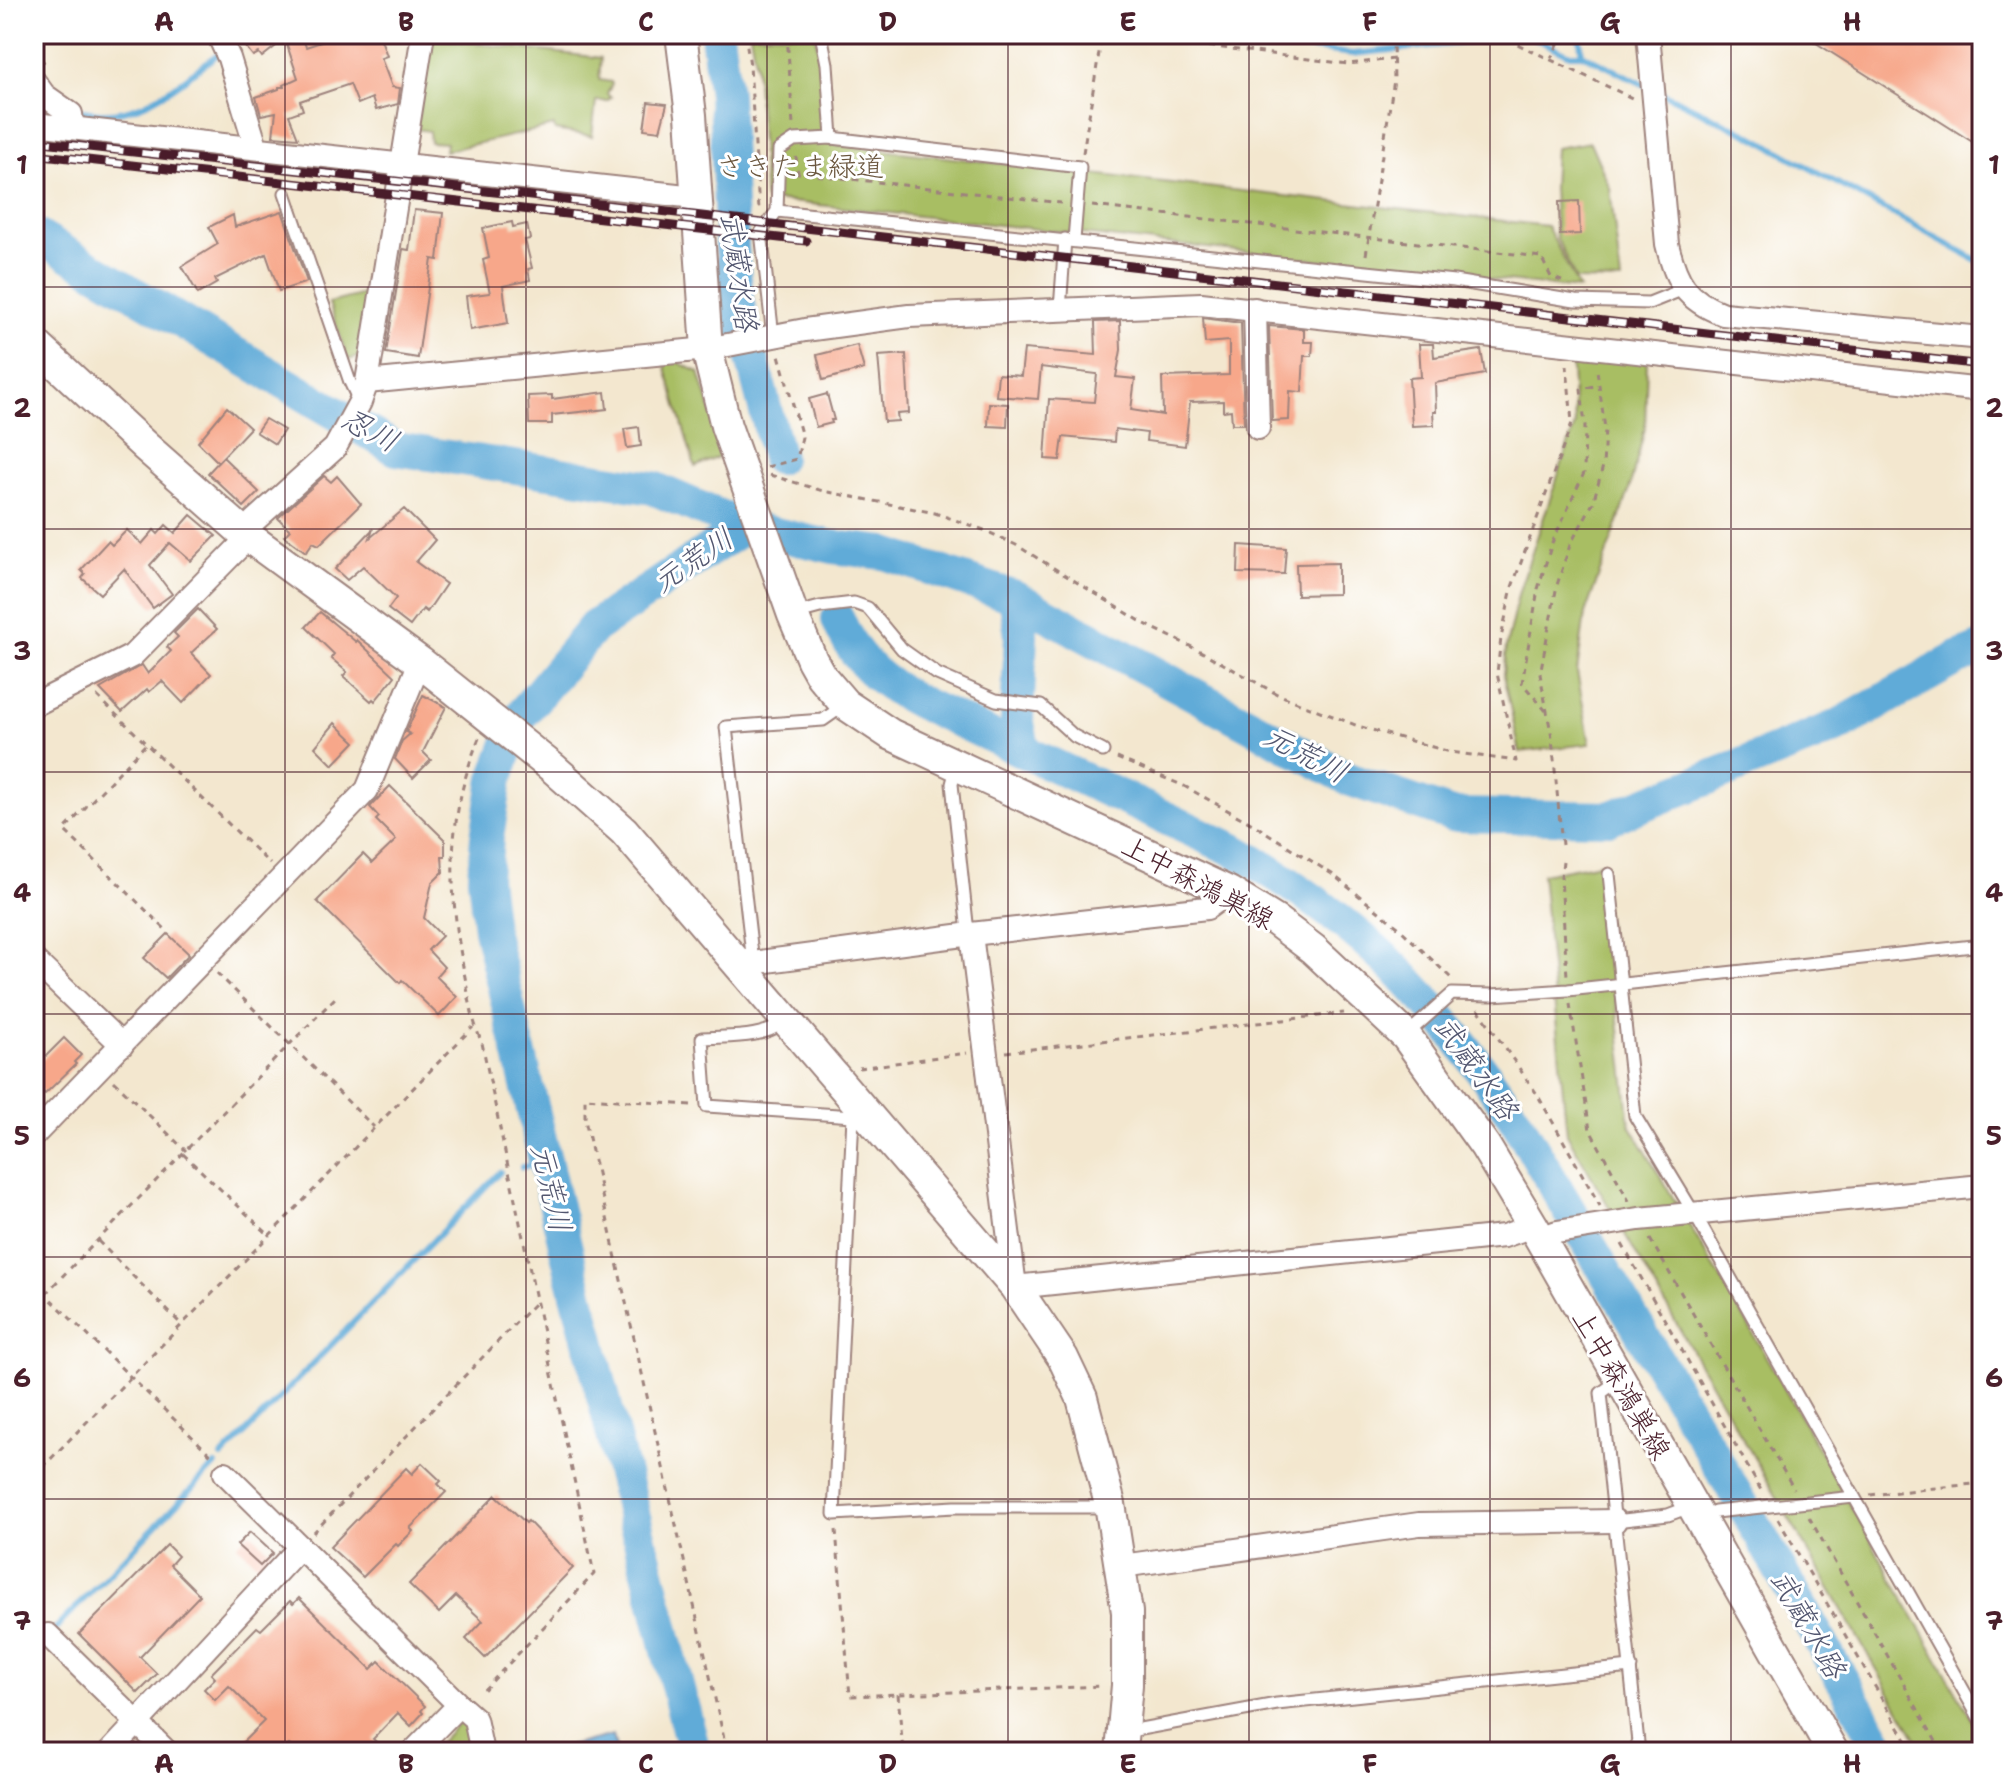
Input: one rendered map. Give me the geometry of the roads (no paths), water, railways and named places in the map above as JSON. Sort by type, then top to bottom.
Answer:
[{"type":"main road","name":"上中森鴻巣線","points":[[681,34],[691,115],[695,197],[716,347],[716,393],[790,607],[817,668],[845,704],[890,734],[1229,892],[1276,921],[1374,1003],[1413,1028],[1477,1134],[1543,1232],[1620,1380],[1702,1513],[1833,1752]]},
{"type":"main road","points":[[34,343],[246,535],[420,662],[553,768],[624,831],[745,964],[785,1021],[833,1076],[857,1113],[1015,1287],[1063,1358],[1082,1398],[1110,1504],[1127,1612],[1127,1685],[1122,1742]]},
{"type":"street","points":[[218,34],[229,58],[256,147]]},
{"type":"street","points":[[34,705],[132,656],[238,548],[254,521],[335,448],[363,392],[423,34]]},
{"type":"street","points":[[1648,34],[1667,244],[1684,289],[1696,301],[1723,314],[1982,338]]},
{"type":"street","points":[[34,81],[44,95],[71,114],[73,128]]},
{"type":"street","points":[[34,124],[695,197]]},
{"type":"street","points":[[363,392],[716,347],[895,318],[1201,304],[1982,390]]},
{"type":"street","points":[[1255,309],[1258,428]]},
{"type":"street","points":[[34,1135],[367,790],[420,662]]},
{"type":"street","points":[[745,964],[971,934],[1207,908],[1229,892]]},
{"type":"street","points":[[971,934],[1015,1287],[1543,1232],[1601,1219],[1695,1215],[1982,1186]]},
{"type":"street","points":[[34,960],[122,1045]]},
{"type":"street","points":[[225,1473],[475,1719],[482,1752]]},
{"type":"street","points":[[1122,1566],[1419,1524],[1615,1521]]},
{"type":"street","points":[[110,1752],[300,1547]]},
{"type":"street","points":[[48,1635],[167,1752]]},
{"type":"street","points":[[413,1752],[459,1705]]},
{"type":"lane","points":[[821,34],[827,64],[832,138]]},
{"type":"lane","points":[[767,337],[761,232],[777,211],[779,150],[794,140],[832,138],[1080,167],[1060,310]]},
{"type":"lane","points":[[285,193],[350,382],[363,392]]},
{"type":"lane","points":[[777,211],[1454,281],[1589,302],[1649,303],[1684,289]]},
{"type":"lane","points":[[790,607],[854,603],[868,608],[902,649],[937,674],[996,700],[1041,706],[1074,736],[1103,751]]},
{"type":"lane","points":[[745,964],[726,727],[798,719],[823,720],[845,704]]},
{"type":"lane","points":[[957,766],[952,784],[967,923],[971,934]]},
{"type":"lane","points":[[1609,874],[1635,1116],[1695,1215],[1982,1723]]},
{"type":"lane","points":[[1413,1028],[1452,994],[1568,990],[1982,945]]},
{"type":"lane","points":[[785,1021],[774,1030],[763,1033],[702,1038],[707,1106],[857,1113],[834,1514],[955,1507],[1098,1507],[1110,1504]]},
{"type":"lane","points":[[1620,1380],[1601,1393],[1639,1752]]},
{"type":"lane","points":[[1615,1521],[1854,1497]]},
{"type":"lane","points":[[1122,1742],[1277,1704],[1631,1667]]},
{"type":"water","points":[[613,1735],[617,1752],[545,1752]]},
{"type":"waterway","points":[[237,39],[243,34]]},
{"type":"waterway","name":"武蔵水路","points":[[717,34],[725,95],[737,301],[778,458]]},
{"type":"waterway","points":[[1195,34],[1352,54],[1471,42],[1477,38]]},
{"type":"waterway","points":[[1527,34],[1567,54],[1582,54],[1647,86]]},
{"type":"waterway","points":[[1579,34],[1582,54]]},
{"type":"waterway","points":[[83,111],[122,112],[139,106],[171,89],[218,54]]},
{"type":"waterway","points":[[34,63],[43,76]]},
{"type":"waterway","points":[[1660,92],[1748,134],[1982,263]]},
{"type":"waterway","name":"元荒川","points":[[34,234],[396,449],[653,488],[744,527],[833,547],[884,553],[1015,597],[1351,780],[1452,815],[1610,818],[1838,726],[1958,658],[1982,648]]},
{"type":"waterway","name":"元荒川","points":[[694,1752],[572,1274],[490,929],[484,878],[496,779],[518,719],[594,627],[744,527]]},
{"type":"waterway","points":[[1015,597],[1021,635],[1017,719],[1024,752]]},
{"type":"waterway","name":"武蔵水路","points":[[838,619],[862,660],[896,689],[1234,850],[1321,905],[1393,966],[1426,1000],[1516,1120],[1763,1540],[1883,1752]]},
{"type":"waterway","points":[[522,1167],[545,1163]]},
{"type":"waterway","points":[[222,1457],[500,1172]]},
{"type":"waterway","points":[[53,1631],[215,1465]]},
{"type":"waterway","points":[[34,1651],[45,1639]]},
{"type":"railway","points":[[34,141],[1982,365]]},
{"type":"railway","points":[[34,154],[806,241]]},
{"type":"park label","name":"さきたま緑道","points":[[800,166]]},
{"type":"water label","name":"忍川","points":[[370,430]]}]
